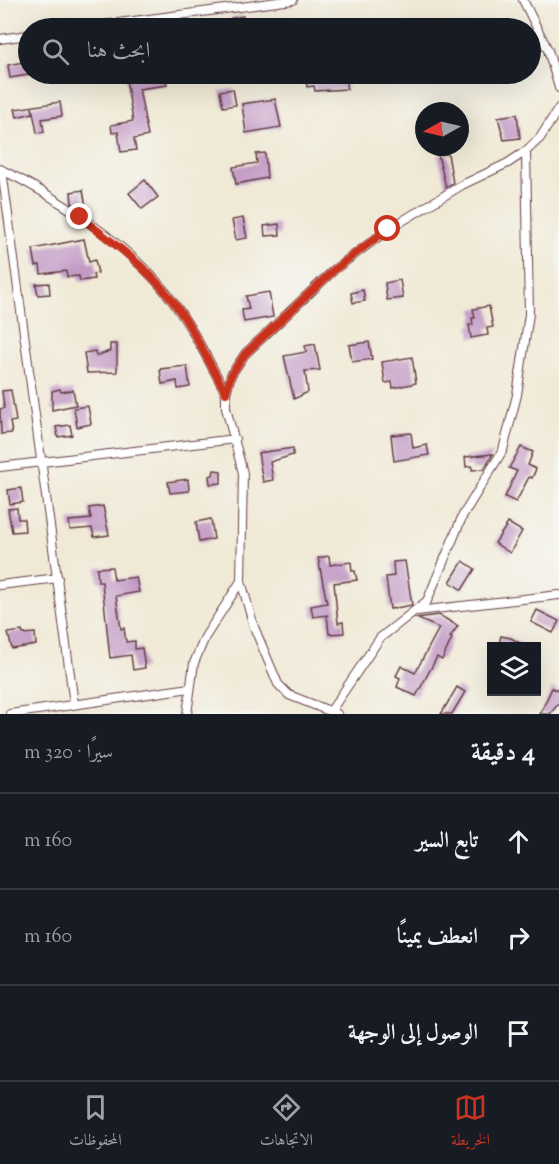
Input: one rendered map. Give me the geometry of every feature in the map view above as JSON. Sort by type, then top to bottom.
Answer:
[{"type":"street","points":[[156,18],[293,0]]},
{"type":"street","points":[[523,0],[532,18]]},
{"type":"street","points":[[0,39],[18,36]]},
{"type":"street","points":[[541,36],[548,50],[559,88]]},
{"type":"street","points":[[526,151],[529,314],[517,395],[503,450],[463,515],[433,589],[416,612],[380,638],[334,713],[317,711],[289,695],[278,684],[254,627],[241,581],[243,474],[226,408],[226,393],[231,375],[245,354],[335,269],[388,229],[462,185],[508,163],[526,151],[540,138],[559,108]]},
{"type":"street","points":[[1,169],[80,217],[116,244],[158,283],[180,311],[226,393]]},
{"type":"street","points":[[1,169],[43,462],[74,704]]},
{"type":"street","points":[[0,467],[235,439]]},
{"type":"street","points":[[0,585],[58,578]]},
{"type":"street","points":[[187,714],[194,663],[205,637],[241,581]]},
{"type":"street","points":[[416,612],[559,595]]},
{"type":"street","points":[[10,714],[190,688]]},
{"type":"building","points":[[18,63],[18,77],[10,78],[8,65]]},
{"type":"building","points":[[127,84],[167,84],[139,89],[148,136],[134,139],[136,150],[121,152],[118,132],[112,133],[111,125],[133,121]]},
{"type":"building","points":[[307,84],[346,84],[347,89],[315,91],[314,86],[307,87]]},
{"type":"building","points":[[233,89],[236,105],[223,107],[220,91]]},
{"type":"building","points":[[275,99],[281,127],[246,133],[242,104]]},
{"type":"building","points":[[60,102],[62,116],[42,119],[44,132],[37,133],[32,107],[33,113],[17,117],[15,109]]},
{"type":"building","points":[[517,114],[520,138],[504,140],[498,117]]},
{"type":"building","points":[[265,153],[267,178],[236,184],[233,167],[257,163],[256,154]]},
{"type":"building","points":[[438,156],[448,156],[453,183],[446,187]]},
{"type":"building","points":[[145,180],[158,197],[142,209],[129,193]]},
{"type":"building","points":[[83,190],[86,207],[80,208],[72,203],[71,192]]},
{"type":"building","points":[[243,218],[247,238],[236,240],[232,220]]},
{"type":"building","points":[[279,224],[280,235],[265,236],[264,226]]},
{"type":"building","points":[[84,239],[89,262],[95,260],[98,273],[93,274],[94,279],[80,281],[79,276],[67,277],[66,271],[41,274],[40,265],[36,266],[33,249]]},
{"type":"building","points":[[400,280],[403,298],[387,300],[385,283]]},
{"type":"building","points":[[49,283],[50,294],[38,295],[36,284]]},
{"type":"building","points":[[363,290],[365,301],[353,303],[351,293]]},
{"type":"building","points":[[269,292],[273,317],[244,322],[242,310],[249,309],[246,296]]},
{"type":"building","points":[[489,306],[493,327],[487,328],[488,335],[471,338],[469,325],[473,325],[472,318],[475,318],[473,309]]},
{"type":"building","points":[[369,342],[372,359],[352,362],[349,345]]},
{"type":"building","points":[[110,344],[117,344],[117,372],[87,373],[84,353],[95,351],[96,356],[110,351]]},
{"type":"building","points":[[315,344],[320,370],[305,371],[308,392],[294,399],[284,356],[306,352],[305,346]]},
{"type":"building","points":[[412,357],[416,383],[393,388],[392,382],[385,383],[382,362]]},
{"type":"building","points":[[187,366],[190,387],[178,389],[177,381],[162,384],[160,369]]},
{"type":"building","points":[[60,389],[61,392],[73,390],[76,405],[52,410],[52,391]]},
{"type":"building","points":[[11,390],[16,421],[10,422],[12,433],[1,434],[0,409],[4,408],[2,391]]},
{"type":"building","points":[[88,406],[91,424],[77,427],[74,408]]},
{"type":"building","points":[[70,425],[72,435],[58,437],[56,427]]},
{"type":"building","points":[[411,433],[413,448],[427,445],[429,455],[394,461],[391,435]]},
{"type":"building","points":[[521,447],[533,452],[528,465],[536,469],[532,478],[529,477],[516,502],[505,497],[517,471],[509,468]]},
{"type":"building","points":[[293,448],[293,455],[270,462],[273,480],[263,482],[258,453]]},
{"type":"building","points":[[493,454],[484,469],[472,470],[472,466],[466,467],[465,457]]},
{"type":"building","points":[[214,470],[221,471],[221,483],[210,484],[209,476],[213,475]]},
{"type":"building","points":[[188,479],[189,491],[170,493],[168,482]]},
{"type":"building","points":[[21,488],[23,502],[10,504],[8,490]]},
{"type":"building","points":[[103,506],[109,535],[94,537],[92,528],[70,530],[69,521],[91,519],[89,508]]},
{"type":"building","points":[[17,508],[18,519],[24,519],[25,531],[12,532],[8,509]]},
{"type":"building","points":[[211,519],[214,539],[199,542],[196,522]]},
{"type":"building","points":[[508,523],[522,531],[510,553],[495,543]]},
{"type":"building","points":[[329,556],[330,565],[351,562],[352,571],[355,571],[357,580],[334,583],[338,623],[343,622],[344,633],[329,634],[327,615],[313,617],[311,606],[327,603],[318,558]]},
{"type":"building","points":[[405,561],[412,605],[390,609],[386,577],[394,576],[393,562]]},
{"type":"building","points":[[463,561],[475,569],[462,590],[450,582]]},
{"type":"building","points":[[112,567],[114,580],[136,577],[139,592],[116,596],[121,629],[124,628],[126,642],[135,641],[135,649],[142,648],[145,668],[133,670],[131,655],[110,658],[102,582],[98,582],[97,568]]},
{"type":"building","points":[[537,610],[559,621],[553,633],[531,622]]},
{"type":"building","points":[[439,615],[458,626],[450,637],[452,638],[442,660],[437,657],[416,696],[397,687],[400,678],[396,676],[401,666],[415,673],[439,628],[416,618]]},
{"type":"building","points":[[22,631],[23,634],[35,633],[36,645],[12,649],[8,633]]},
{"type":"building","points":[[501,636],[518,642],[500,642]]},
{"type":"building","points":[[457,687],[465,692],[452,714],[441,714]]},
{"type":"building","points":[[552,688],[559,691],[559,703],[550,714],[540,714]]},
{"type":"route","points":[[80,217],[116,244],[158,283],[180,311],[226,393],[231,375],[245,354],[335,269],[388,229]]}]
